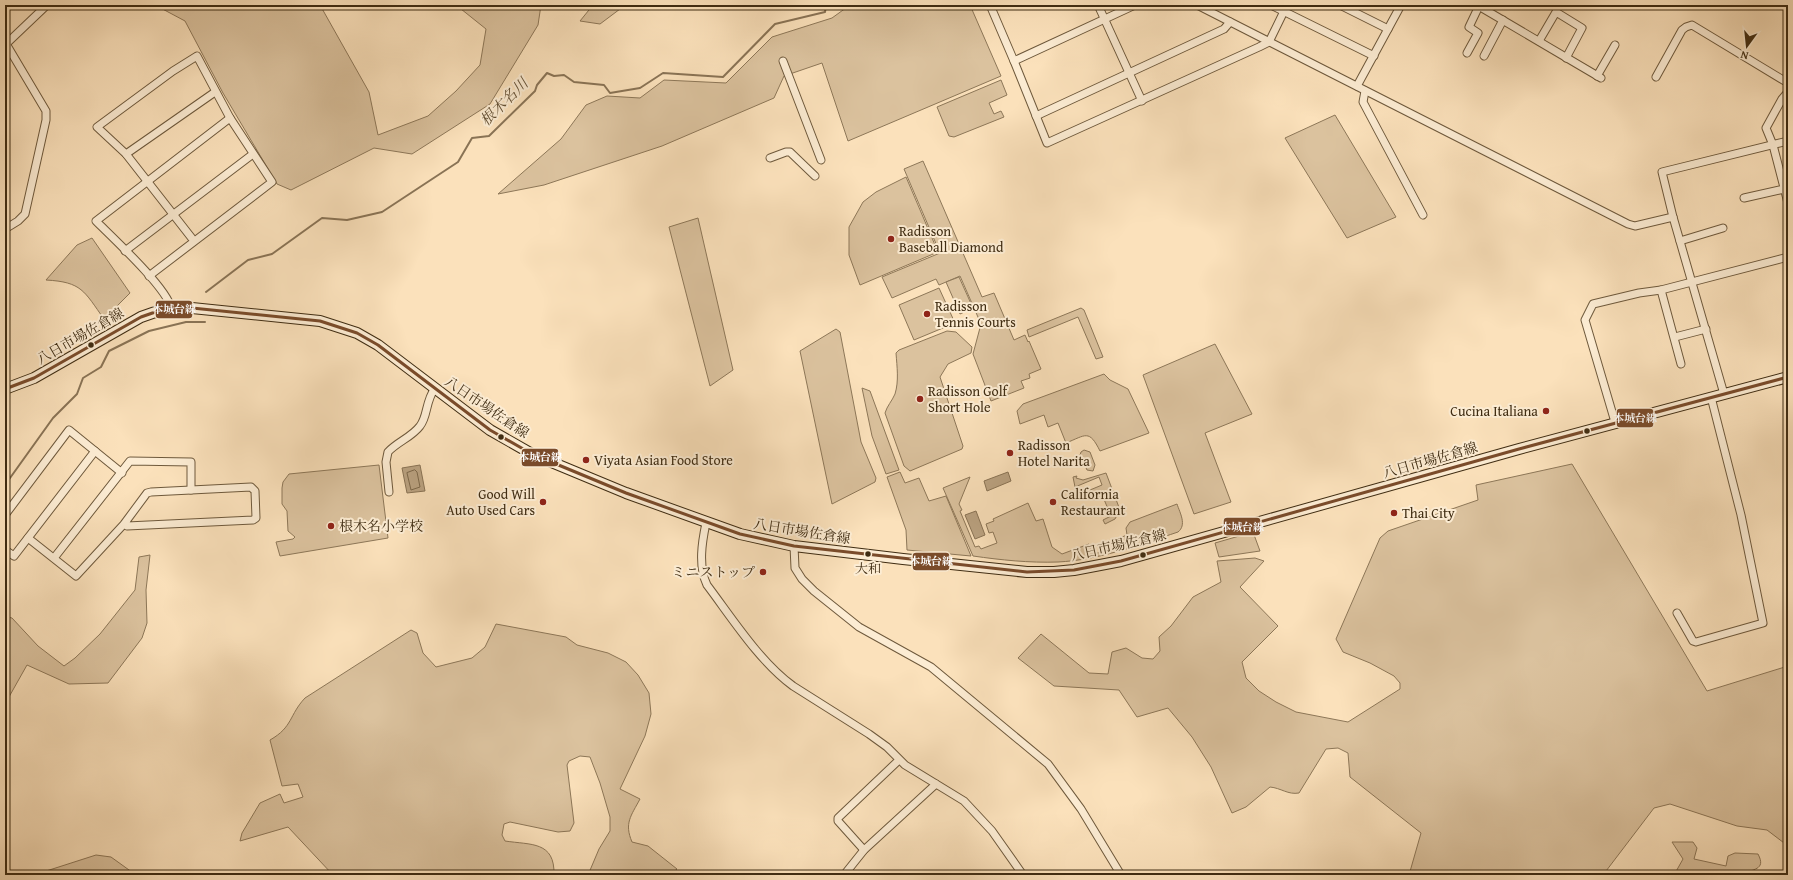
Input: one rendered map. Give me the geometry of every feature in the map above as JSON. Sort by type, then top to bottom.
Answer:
[{"type":"main road","name":"八日市場佐倉線","points":[[5,389],[34,378],[141,317],[154,312],[171,308],[210,309],[298,318],[340,327],[378,345],[490,430],[532,454],[593,480],[706,523],[752,538],[794,546],[998,570],[1047,572],[1074,570],[1121,561],[1615,422],[1788,377]]},
{"type":"street","points":[[5,228],[18,221],[25,214],[46,120],[46,111],[5,44],[47,5]]},
{"type":"street","points":[[990,5],[1047,143],[1269,42],[1286,8]]},
{"type":"street","points":[[1098,5],[1142,101]]},
{"type":"street","points":[[1014,61],[1135,5]]},
{"type":"street","points":[[1197,5],[1628,224],[1635,226],[1673,217]]},
{"type":"street","points":[[1271,5],[1286,8],[1374,56]]},
{"type":"street","points":[[1340,5],[1388,30]]},
{"type":"street","points":[[1357,86],[1401,5]]},
{"type":"street","points":[[1467,53],[1478,33],[1469,27],[1478,6],[1599,77],[1615,45]]},
{"type":"street","points":[[1539,41],[1556,12],[1582,28],[1566,58]]},
{"type":"street","points":[[1484,56],[1503,20]]},
{"type":"street","points":[[1036,116],[1224,29],[1230,22]]},
{"type":"street","points":[[1656,77],[1682,30],[1686,26],[1692,25],[1788,83]]},
{"type":"street","points":[[149,276],[272,182],[230,118],[197,56],[173,71],[97,127],[126,154],[194,241]]},
{"type":"street","points":[[783,61],[821,160]]},
{"type":"street","points":[[1365,91],[1363,102],[1423,215]]},
{"type":"street","points":[[126,154],[215,92]]},
{"type":"street","points":[[1788,92],[1782,99],[1766,128],[1773,145],[1788,203]]},
{"type":"street","points":[[171,308],[166,297],[149,276],[96,221],[230,118]]},
{"type":"street","points":[[1724,394],[1693,282],[1673,217],[1662,172],[1788,141]]},
{"type":"street","points":[[770,158],[790,152],[815,176]]},
{"type":"street","points":[[125,251],[253,154]]},
{"type":"street","points":[[1780,174],[1788,172]]},
{"type":"street","points":[[1744,198],[1786,191]]},
{"type":"street","points":[[1680,241],[1723,228]]},
{"type":"street","points":[[1615,422],[1585,320],[1593,304],[1639,293],[1661,290],[1788,257]]},
{"type":"street","points":[[1661,290],[1675,337],[1681,364]]},
{"type":"street","points":[[1675,337],[1706,329]]},
{"type":"street","points":[[389,492],[386,462],[388,452],[421,425],[426,404],[435,388]]},
{"type":"street","points":[[1677,613],[1693,641],[1696,642],[1763,623],[1741,515],[1711,397]]},
{"type":"street","points":[[5,514],[69,430],[122,473]]},
{"type":"street","points":[[5,550],[14,556],[95,451]]},
{"type":"street","points":[[54,558],[130,461],[190,462],[191,490]]},
{"type":"street","points":[[28,538],[76,576],[124,524],[147,493],[251,487],[255,491],[256,518],[253,520],[127,526],[124,524]]},
{"type":"street","points":[[706,523],[702,540],[704,578],[707,585],[761,656],[793,686],[869,734],[887,747],[899,760],[957,796],[971,807],[992,831],[1024,875]]},
{"type":"street","points":[[794,546],[795,568],[802,579],[814,591],[859,627],[931,667],[1048,764],[1081,810],[1121,875]]},
{"type":"street","points":[[864,850],[838,821],[838,818],[899,760]]},
{"type":"street","points":[[844,875],[864,850],[936,784]]},
{"type":"shaded area","points":[[155,5],[320,5],[369,92],[378,135],[428,116],[456,91],[480,65],[486,29],[456,5],[541,5],[538,25],[490,104],[412,154],[374,148],[291,190],[277,184],[223,93],[185,21]]},
{"type":"shaded area","points":[[593,5],[706,5],[620,9],[600,24],[580,21]]},
{"type":"shaded area","points":[[850,5],[970,5],[1001,76],[848,141],[822,63],[784,76],[774,98],[662,146],[544,185],[498,194],[561,139],[586,105],[607,96],[640,98],[664,80],[726,83],[772,37],[832,18]]},
{"type":"shaded area","points":[[1001,80],[1007,95],[989,103],[994,114],[1001,111],[1004,117],[954,137],[949,136],[937,107]]},
{"type":"shaded area","points":[[1335,115],[1396,217],[1347,238],[1285,138]]},
{"type":"shaded area","points":[[923,161],[982,297],[994,293],[1014,340],[1025,335],[1041,369],[1029,374],[1030,378],[1021,381],[1024,388],[991,401],[973,354],[981,324],[960,276],[939,285],[936,279],[892,298],[882,277],[940,253],[904,169]]},
{"type":"shaded area","name":"Radisson Baseball Diamond","points":[[906,177],[938,252],[860,285],[849,255],[849,227],[863,202],[876,192]]},
{"type":"shaded area","points":[[698,218],[733,370],[710,386],[669,227]]},
{"type":"shaded area","points":[[92,238],[130,293],[104,319],[92,301],[81,290],[67,283],[46,280],[77,245]]},
{"type":"shaded area","points":[[959,277],[973,308],[960,314],[946,282]]},
{"type":"shaded area","name":"Radisson Tennis Courts","points":[[939,288],[955,323],[914,340],[899,305]]},
{"type":"shaded area","points":[[1081,308],[1084,310],[1103,357],[1096,359],[1078,317],[1029,337],[1027,330]]},
{"type":"shaded area","points":[[836,329],[840,332],[861,442],[876,478],[875,482],[832,504],[800,351]]},
{"type":"shaded area","name":"Radisson Golf Short Hole","points":[[947,331],[956,332],[972,347],[971,353],[948,364],[940,377],[963,446],[962,449],[910,471],[904,466],[885,413],[895,394],[897,384],[896,353],[899,350]]},
{"type":"shaded area","points":[[1215,344],[1252,414],[1205,433],[1231,502],[1194,514],[1143,375]]},
{"type":"shaded area","points":[[1104,374],[1110,380],[1128,389],[1149,433],[1100,451],[1093,439],[1086,436],[1066,443],[1058,423],[1048,427],[1044,415],[1020,424],[1017,411],[1023,404]]},
{"type":"shaded area","points":[[862,388],[870,391],[899,470],[886,474],[872,436]]},
{"type":"shaded area","points":[[1084,450],[1090,452],[1095,465],[1093,471],[1087,470],[1080,455]]},
{"type":"shaded area","points":[[1572,464],[1707,691],[1788,666],[1788,846],[1767,830],[1737,826],[1670,804],[1654,808],[1603,875],[1409,875],[1421,833],[1350,777],[1348,753],[1338,748],[1326,749],[1299,793],[1291,793],[1270,787],[1246,807],[1232,813],[1211,767],[1192,737],[1168,708],[1137,717],[1119,690],[1054,686],[1018,658],[1041,634],[1089,673],[1108,674],[1112,652],[1126,648],[1142,658],[1153,659],[1160,651],[1159,637],[1171,626],[1193,597],[1221,582],[1217,561],[1255,558],[1264,561],[1240,587],[1278,626],[1242,662],[1246,678],[1259,691],[1296,712],[1348,722],[1400,689],[1400,683],[1394,676],[1370,663],[1343,652],[1336,639],[1380,538],[1388,531],[1478,500],[1476,485]]},
{"type":"shaded area","points":[[379,465],[388,538],[280,556],[276,542],[293,539],[295,537],[288,531],[287,511],[282,504],[283,482],[289,474]]},
{"type":"shaded area","points":[[900,472],[905,483],[919,478],[929,501],[946,496],[971,556],[907,550],[906,530],[887,477]]},
{"type":"shaded area","points":[[1106,473],[1120,510],[1115,519],[1105,524],[1103,520],[1111,516],[1103,497],[1094,500],[1090,490],[1102,485],[1099,477],[1075,487],[1073,477],[1077,476],[1076,478],[1083,480]]},
{"type":"shaded area","points":[[970,477],[959,504],[962,510],[960,511],[975,547],[979,546],[981,549],[997,543],[993,532],[989,533],[986,524],[994,521],[993,519],[1028,503],[1036,521],[1043,519],[1052,547],[1062,554],[1089,544],[1093,554],[1120,548],[1117,539],[1127,535],[1126,528],[1130,522],[1177,504],[1182,519],[1182,526],[1178,532],[1134,547],[1073,561],[1026,562],[973,556],[943,488]]},
{"type":"shaded area","points":[[1253,532],[1260,551],[1219,557],[1215,543]]},
{"type":"shaded area","points":[[150,555],[146,590],[147,623],[142,638],[108,683],[69,684],[27,665],[5,704],[5,619],[8,617],[12,618],[38,646],[64,666],[75,658],[100,634],[135,590],[139,557]]},
{"type":"shaded area","points":[[496,624],[566,637],[577,645],[608,653],[626,662],[638,675],[649,693],[651,714],[645,736],[620,789],[640,799],[631,815],[629,825],[632,842],[648,846],[677,869],[670,875],[588,875],[599,849],[610,831],[610,817],[600,783],[590,757],[580,756],[569,761],[567,765],[574,823],[570,831],[558,832],[510,822],[504,824],[502,835],[505,841],[532,845],[546,850],[553,864],[554,875],[333,875],[288,827],[240,841],[242,833],[260,803],[280,794],[284,803],[303,797],[298,784],[282,786],[270,740],[283,730],[305,698],[411,630],[417,633],[423,653],[436,667],[472,658],[485,647]]},
{"type":"shaded area","points":[[1672,842],[1693,842],[1697,848],[1694,859],[1726,866],[1728,856],[1735,853],[1758,854],[1761,863],[1757,868],[1744,875],[1674,875],[1683,859]]},
{"type":"shaded area","points":[[96,855],[111,857],[136,875],[40,875],[40,873]]},
{"type":"water","points":[[420,465],[425,491],[407,493],[402,468]]},
{"type":"water","points":[[1008,472],[1011,481],[987,491],[984,481]]},
{"type":"water","points":[[976,511],[985,535],[975,539],[965,515]]},
{"type":"waterway","name":"根木名川","points":[[206,292],[248,260],[272,254],[322,218],[347,220],[382,212],[458,162],[472,138],[489,136],[535,91],[537,85],[547,73],[554,76],[564,75],[574,82],[604,85],[610,93],[640,88],[663,73],[723,77],[775,24],[825,12],[826,5]]},
{"type":"waterway","name":"根木名川","points":[[5,485],[53,418],[77,394],[83,378],[101,367],[109,351],[149,331],[186,322],[205,322]]},
{"type":"transit line","name":"本城台線","points":[[5,389],[34,378],[141,317],[161,310],[192,308],[320,321],[357,333],[378,345],[490,430],[532,454],[626,493],[740,534],[794,546],[1027,572],[1074,570],[1121,561],[1519,449],[1788,377]]},
{"type":"place","name":"Radisson Baseball Diamond","points":[[891,239]]},
{"type":"place","name":"Radisson Tennis Courts","points":[[927,314]]},
{"type":"place","name":"Radisson Golf Short Hole","points":[[920,399]]},
{"type":"place","name":"Cucina Italiana","points":[[1546,411]]},
{"type":"place","name":"Radisson Hotel Narita","points":[[1010,453]]},
{"type":"place","name":"Viyata Asian Food Store","points":[[586,460]]},
{"type":"place","name":"Good Will Auto Used Cars","points":[[543,502]]},
{"type":"place","name":"California Restaurant","points":[[1053,502]]},
{"type":"place","name":"Thai City","points":[[1394,513]]},
{"type":"place","name":"根木名小学校","points":[[331,526]]},
{"type":"place","name":"大和","points":[[868,554]]},
{"type":"place","name":"ミニストップ","points":[[763,572]]}]
